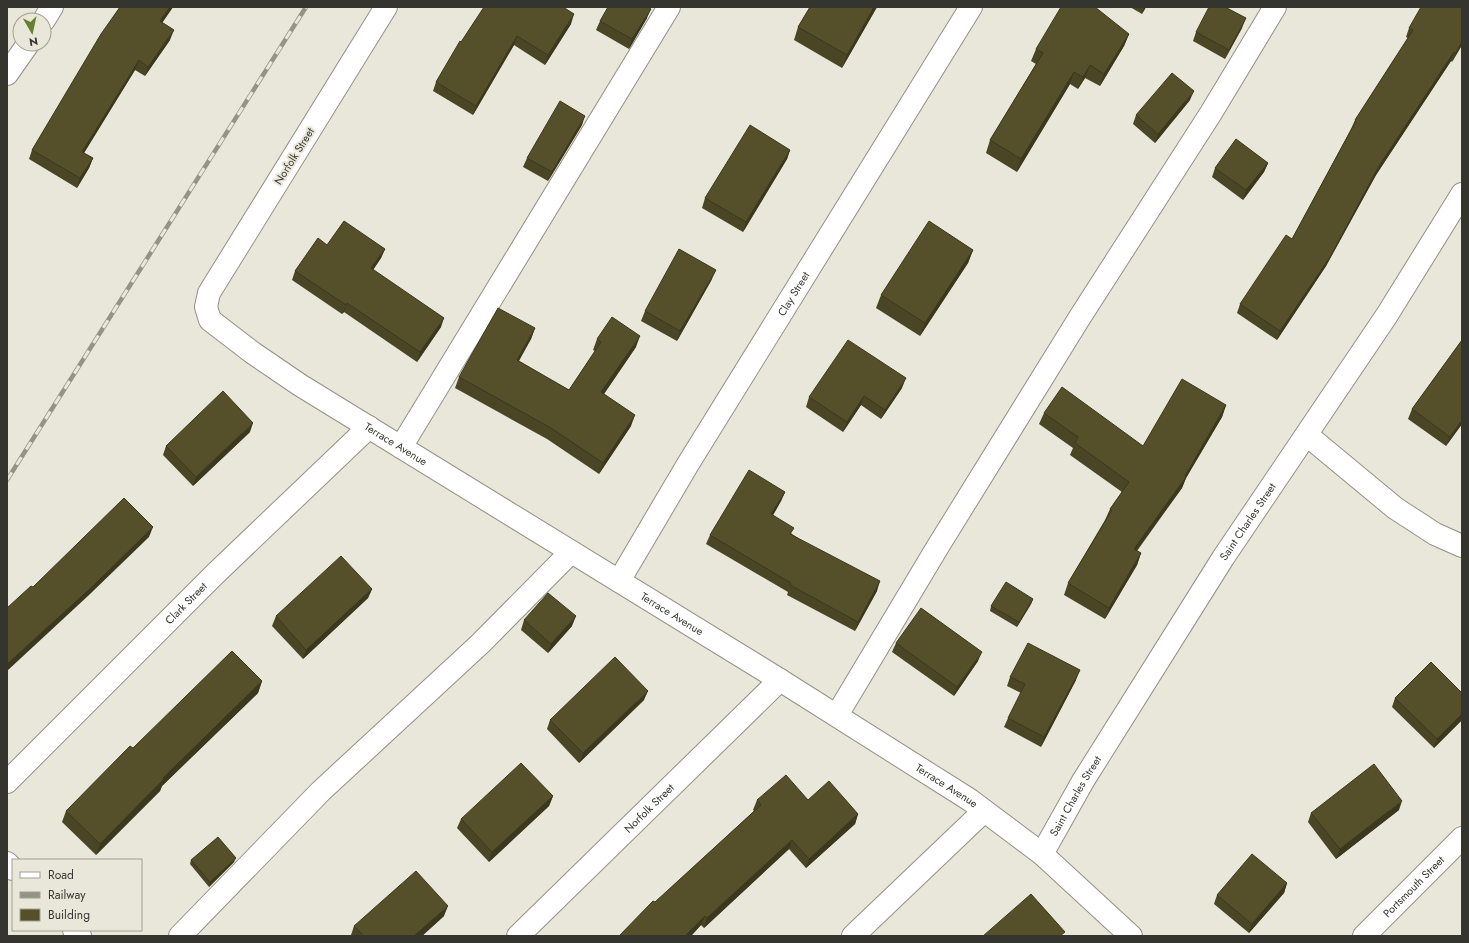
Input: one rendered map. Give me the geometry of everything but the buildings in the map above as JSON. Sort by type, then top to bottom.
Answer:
[{"type":"street","name":"Norfolk Street","points":[[206,306],[209,293],[386,7]]},
{"type":"street","points":[[401,447],[669,7]]},
{"type":"street","name":"Clay Street","points":[[619,581],[688,464],[971,7]]},
{"type":"street","points":[[836,715],[1075,324],[1211,113],[1275,7]]},
{"type":"street","points":[[7,74],[22,52]]},
{"type":"street","name":"Saint Charles Street","points":[[1042,854],[1083,780],[1219,565],[1388,315],[1462,194]]},
{"type":"street","name":"Terrace Avenue","points":[[206,306],[210,320],[253,353],[300,385],[780,680],[970,800],[1042,854],[1131,936]]},
{"type":"street","name":"Clark Street","points":[[7,782],[215,574],[369,427]]},
{"type":"street","points":[[1307,435],[1395,508],[1435,534],[1462,546]]},
{"type":"street","points":[[180,936],[321,791],[481,643],[571,552]]},
{"type":"street","name":"Norfolk Street","points":[[518,936],[780,680]]},
{"type":"street","points":[[853,936],[984,811]]},
{"type":"street","name":"Portsmouth Street","points":[[1364,936],[1462,838]]},
{"type":"railway","points":[[7,480],[306,7]]}]
